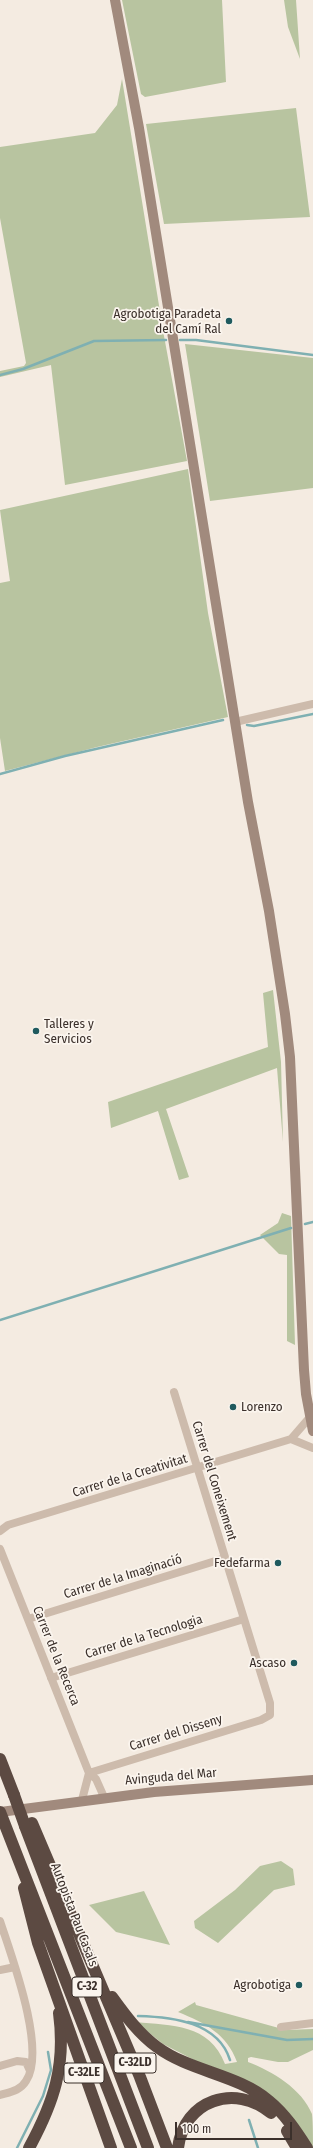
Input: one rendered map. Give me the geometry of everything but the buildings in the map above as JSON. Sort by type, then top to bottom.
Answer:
[{"type":"highway","name":"Autopista Pau Casals","points":[[0,1759],[8,1780],[17,1794],[29,1824],[148,2148]]},
{"type":"highway","name":"C-32","points":[[0,1812],[130,2148]]},
{"type":"highway","name":"C-32LD","points":[[29,1824],[100,1979],[167,2148]]},
{"type":"highway","name":"C-32LE","points":[[12,1840],[38,1943],[56,1998],[67,2023],[111,2148]]},
{"type":"highway","points":[[100,1979],[139,2031],[157,2047],[182,2061],[254,2091],[268,2100],[284,2115],[307,2148]]},
{"type":"highway","points":[[29,2148],[50,2103],[59,2073],[62,2049],[56,1998]]},
{"type":"highway","points":[[178,2148],[182,2130],[192,2115],[208,2103],[230,2098],[241,2098],[262,2106],[284,2126],[296,2148]]},
{"type":"main road","points":[[115,0],[140,136],[235,722],[269,911],[289,1050],[304,1364],[313,1431]]},
{"type":"main road","name":"Avinguda del Mar","points":[[0,1812],[104,1797],[210,1787],[313,1780]]},
{"type":"street","points":[[235,722],[313,704]]},
{"type":"street","name":"Carrer del Coneixement","points":[[174,1392],[270,1703],[270,1714]]},
{"type":"street","points":[[310,1417],[291,1439],[313,1448]]},
{"type":"street","name":"Carrer de la Creativitat","points":[[0,1531],[8,1525],[291,1439]]},
{"type":"street","name":"Carrer de la Recerca","points":[[0,1549],[89,1773],[96,1779],[104,1797]]},
{"type":"street","name":"Carrer de la Imaginació","points":[[28,1619],[225,1558]]},
{"type":"street","name":"Carrer de la Tecnologia","points":[[51,1678],[244,1619]]},
{"type":"street","name":"Carrer del Disseny","points":[[89,1773],[261,1720],[270,1714]]},
{"type":"street","points":[[82,1800],[89,1773]]},
{"type":"street","points":[[0,1921],[26,2006],[32,2053],[30,2071],[26,2082],[21,2087],[0,2095]]},
{"type":"street","points":[[0,1970],[15,1967]]},
{"type":"street","points":[[281,2027],[313,2023]]},
{"type":"street","points":[[0,2066],[24,2061],[29,2066],[30,2071]]},
{"type":"green space","points":[[122,0],[222,0],[226,82],[145,97],[141,94]]},
{"type":"green space","points":[[284,0],[296,0],[300,59],[288,27]]},
{"type":"green space","points":[[122,79],[164,336],[187,461],[65,485],[51,365],[0,377],[0,371],[24,366],[26,363],[0,218],[0,147],[95,133],[117,105]]},
{"type":"green space","points":[[296,108],[310,217],[164,224],[146,124]]},
{"type":"green space","points":[[185,344],[313,358],[313,488],[210,501]]},
{"type":"green space","points":[[188,469],[208,613],[228,717],[97,747],[5,771],[0,738],[0,583],[10,581],[0,510]]},
{"type":"green space","points":[[273,990],[281,1062],[283,1142],[277,1068],[166,1109],[189,1177],[179,1180],[158,1111],[111,1128],[108,1102],[268,1047],[263,993]]},
{"type":"green space","points":[[282,1213],[291,1216],[295,1345],[287,1341],[287,1255],[279,1254],[260,1235],[278,1223]]},
{"type":"green space","points":[[281,1861],[293,1869],[295,1885],[274,1890],[218,1943],[195,1928],[194,1921],[235,1890],[260,1866]]},
{"type":"green space","points":[[144,1891],[170,1945],[116,1932],[89,1905]]},
{"type":"green space","points":[[195,2002],[196,2005],[286,2030],[313,2029],[313,2050],[288,2062],[278,2062],[251,2057],[248,2058],[248,2062],[267,2070],[294,2089],[301,2097],[312,2114],[313,2148],[280,2104],[163,2044],[136,2022],[163,2024],[188,2029],[209,2041],[218,2051],[225,2064],[237,2062],[233,2052],[214,2031],[206,2025],[178,2012]]},
{"type":"waterway","points":[[0,375],[23,369],[94,341],[166,340]]},
{"type":"waterway","points":[[180,340],[196,340],[313,355]]},
{"type":"waterway","points":[[247,725],[254,726],[313,714]]},
{"type":"waterway","points":[[0,774],[65,756],[223,720]]},
{"type":"waterway","points":[[305,1224],[313,1222]]},
{"type":"waterway","points":[[0,1320],[291,1228]]},
{"type":"waterway","points":[[138,2016],[179,2020],[193,2024],[215,2037],[224,2047],[230,2060]]},
{"type":"waterway","points":[[188,2022],[287,2040],[313,2039]]},
{"type":"waterway","points":[[17,2148],[43,2096],[51,2070],[48,2052]]},
{"type":"waterway","points":[[249,2120],[258,2148]]},
{"type":"place","name":"Agrobotiga Paradeta del Camí Ral","points":[[229,321]]},
{"type":"place","name":"Talleres y Servicios","points":[[36,1031]]},
{"type":"place","name":"Lorenzo","points":[[233,1407]]},
{"type":"place","name":"Fedefarma","points":[[278,1563]]},
{"type":"place","name":"Ascaso","points":[[294,1663]]},
{"type":"place","name":"Agrobotiga","points":[[299,1985]]}]
